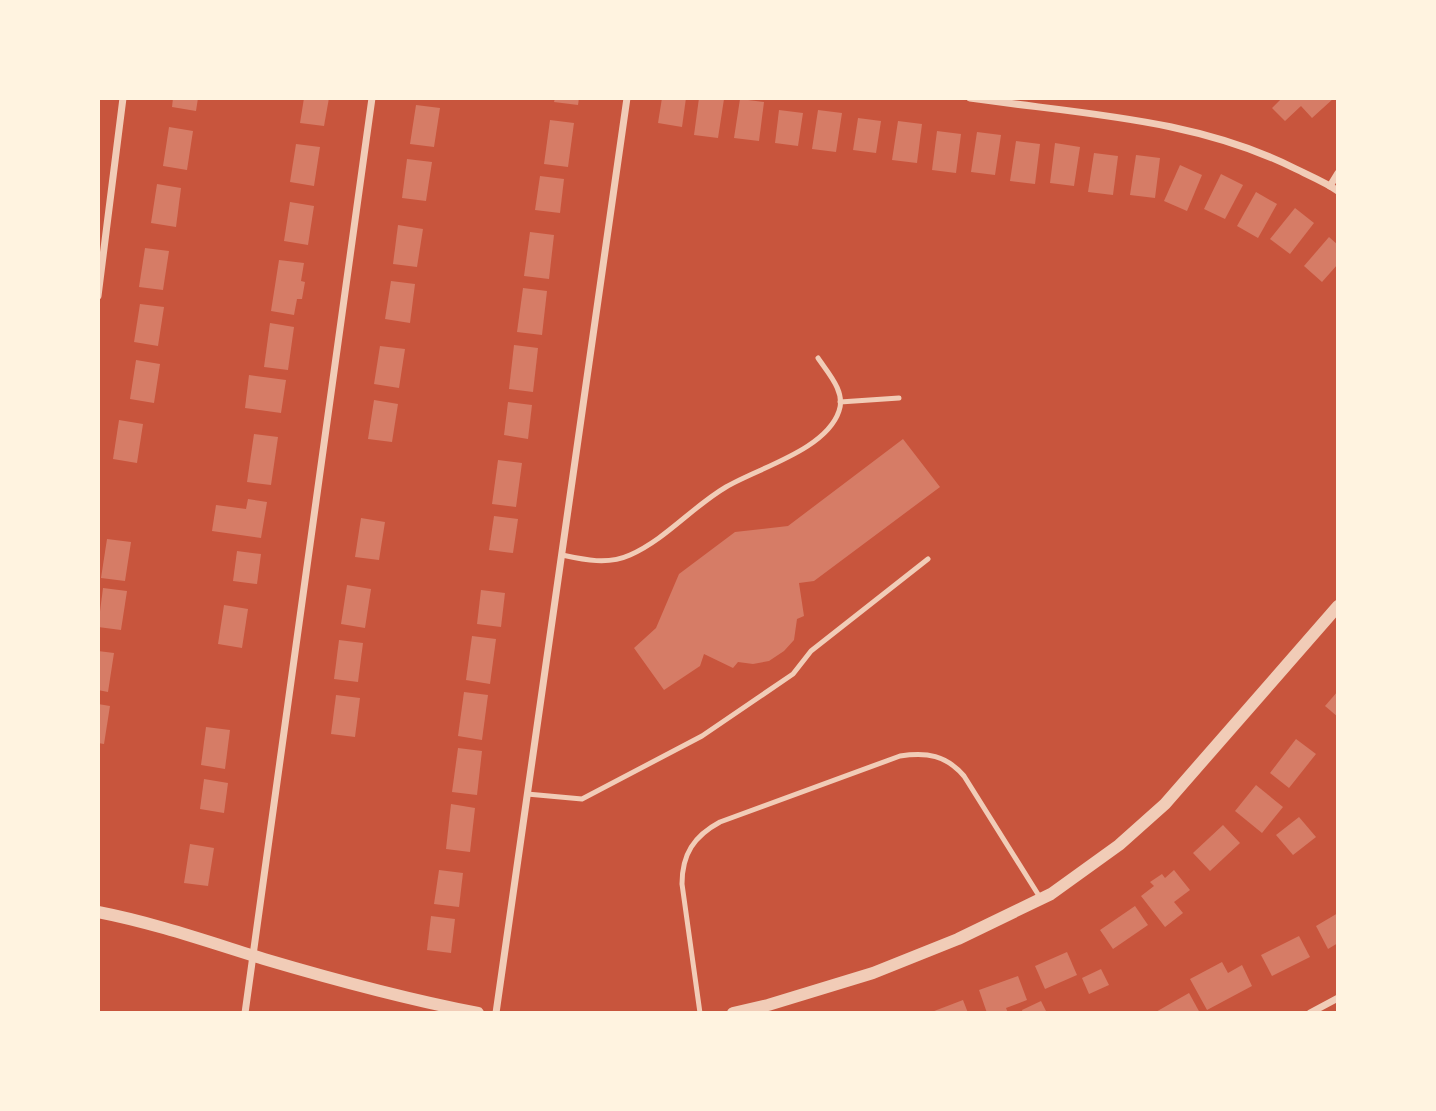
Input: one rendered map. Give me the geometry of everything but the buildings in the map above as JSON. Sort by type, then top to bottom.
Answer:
[{"type":"street","points":[[98,296],[123,98]]},
{"type":"street","points":[[245,1013],[372,98]]},
{"type":"street","points":[[496,1013],[626,98]]},
{"type":"street","points":[[970,98],[1089,113],[1214,136],[1279,160],[1338,191]]},
{"type":"street","points":[[1330,186],[1338,173]]},
{"type":"street","points":[[98,222],[108,223]]},
{"type":"street","points":[[733,1013],[873,973],[958,939],[1041,899],[1119,845],[1165,804],[1338,606]]},
{"type":"street","points":[[98,912],[196,937],[359,986],[478,1013]]},
{"type":"street","points":[[1310,1013],[1338,998]]},
{"type":"lane","points":[[562,555],[587,561],[609,561],[629,556],[725,487],[774,465],[817,439],[839,411],[840,402],[836,386],[818,358]]},
{"type":"lane","points":[[840,402],[899,398]]},
{"type":"lane","points":[[527,794],[582,799],[702,736],[793,674],[811,651],[928,559]]},
{"type":"lane","points":[[700,1013],[682,884],[682,869],[686,856],[698,836],[720,822],[900,756],[925,753],[954,764],[1041,899]]}]
